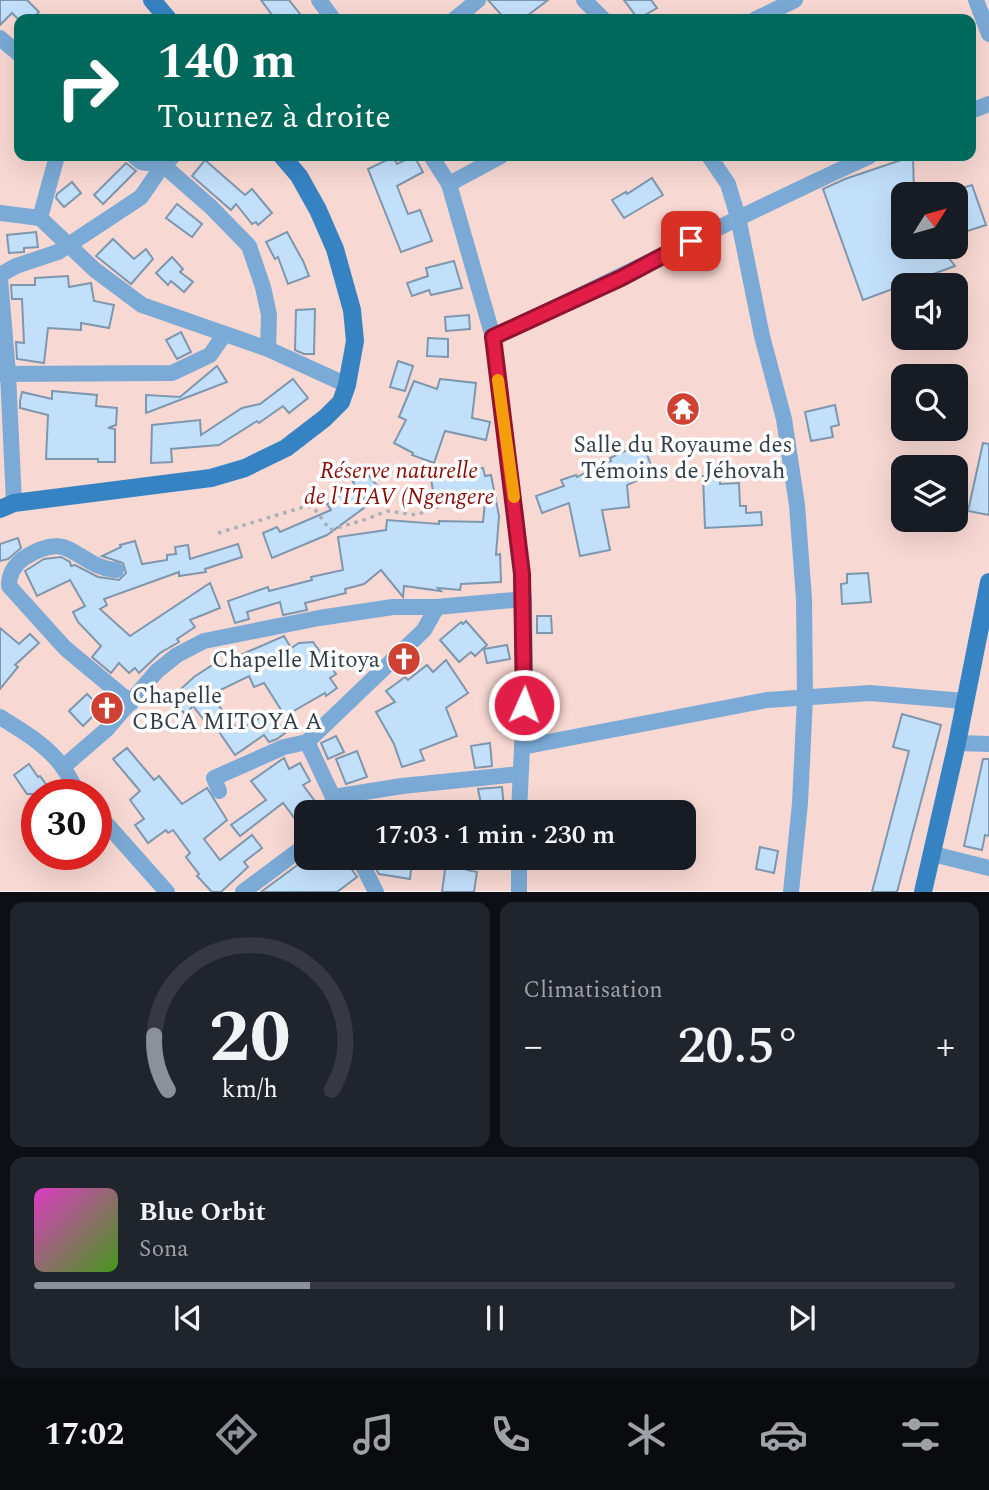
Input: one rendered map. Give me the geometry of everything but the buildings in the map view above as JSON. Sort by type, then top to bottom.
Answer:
[{"type":"main road","points":[[152,0],[164,14]]},
{"type":"main road","points":[[7,506],[211,478],[245,468],[286,448],[341,402],[355,341],[352,310],[335,249],[318,209],[299,176],[286,161]]},
{"type":"main road","points":[[923,891],[964,701],[984,629],[989,582]]},
{"type":"street","points":[[461,14],[478,0]]},
{"type":"street","points":[[584,0],[598,14]]},
{"type":"street","points":[[770,5],[795,0]]},
{"type":"street","points":[[976,0],[989,34]]},
{"type":"street","points":[[0,38],[14,50]]},
{"type":"street","points":[[40,218],[56,161]]},
{"type":"street","points":[[7,506],[0,277],[16,266],[58,252],[141,197],[167,161]]},
{"type":"street","points":[[169,161],[249,246],[269,315],[268,349]]},
{"type":"street","points":[[434,161],[449,184],[493,337],[524,599],[525,684],[519,800]]},
{"type":"street","points":[[449,184],[492,161]]},
{"type":"street","points":[[712,161],[728,184],[738,217],[762,336],[784,419],[797,505],[804,598],[805,698],[799,815],[791,891]]},
{"type":"street","points":[[493,337],[621,278],[738,217],[859,161]]},
{"type":"street","points":[[0,214],[40,218],[66,246],[142,305],[268,349],[347,385]]},
{"type":"street","points":[[4,373],[172,373],[210,355],[224,335]]},
{"type":"street","points":[[116,570],[103,569],[64,545],[55,544],[33,552],[20,562],[9,576],[9,586],[65,648],[131,702]]},
{"type":"street","points":[[63,767],[106,730],[157,671],[177,655],[204,641],[380,609],[524,599]]},
{"type":"street","points":[[219,791],[214,778],[284,747],[307,741],[424,630],[437,607]]},
{"type":"street","points":[[522,747],[767,700],[870,693],[964,701]]},
{"type":"street","points":[[0,717],[36,740],[63,767],[71,779]]},
{"type":"street","points":[[307,741],[333,800]]},
{"type":"street","points":[[957,743],[989,744]]},
{"type":"street","points":[[353,800],[402,786],[520,774]]},
{"type":"street","points":[[112,830],[167,891]]},
{"type":"street","points":[[243,891],[294,854]]},
{"type":"street","points":[[933,854],[989,868]]},
{"type":"street","points":[[365,870],[376,891]]},
{"type":"street","points":[[519,870],[519,891]]},
{"type":"path","points":[[218,533],[307,506],[314,508],[330,530],[387,511],[417,515],[432,508],[513,493]]},
{"type":"green space","name":"Réserve naturelle de l'ITAV (Ngengere","points":[[0,0],[989,0],[989,891],[0,891]]},
{"type":"slow traffic","points":[[498,380],[514,497]]},
{"type":"place","name":"Salle du Royaume des Témoins de Jéhovah","points":[[683,409]]},
{"type":"place","name":"Chapelle Mitoya","points":[[404,659]]},
{"type":"place","name":"Chapelle CBCA MITOYA A","points":[[107,708]]},
{"type":"route","points":[[524,705],[522,574],[493,337],[621,278],[691,241]]}]
